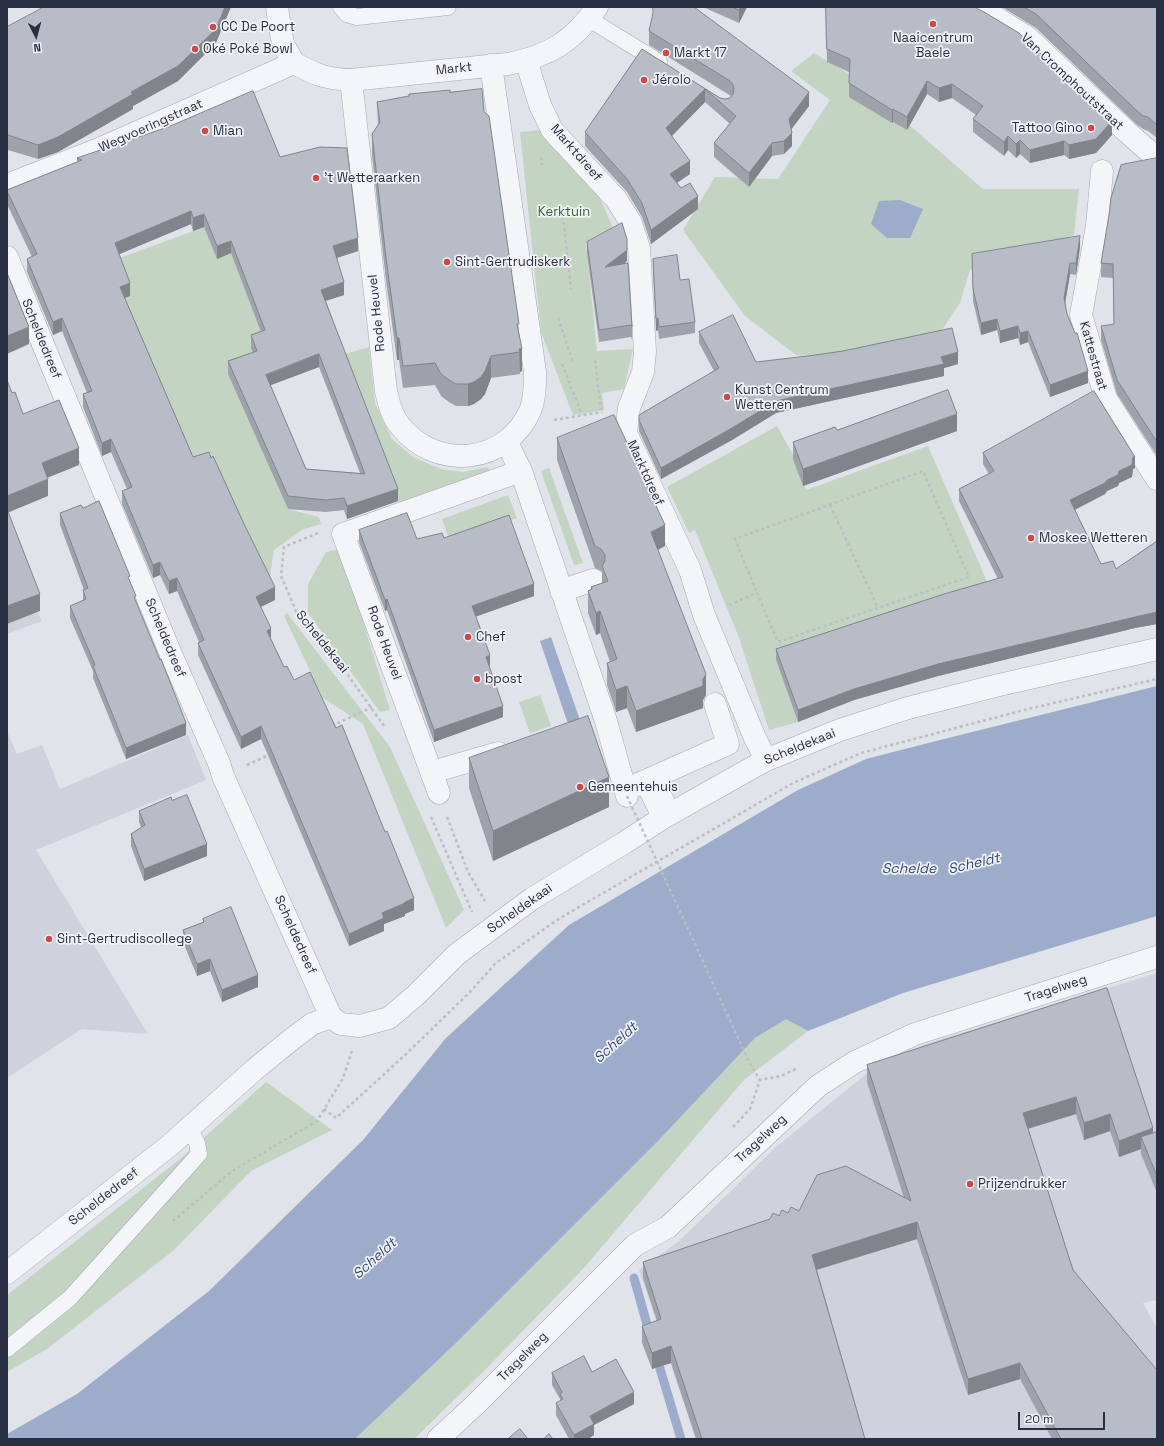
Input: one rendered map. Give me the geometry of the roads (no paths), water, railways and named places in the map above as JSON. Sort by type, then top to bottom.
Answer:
[{"type":"street","points":[[277,7],[283,44],[294,63]]},
{"type":"street","name":"Van Cromphoutstraat","points":[[974,7],[990,14],[1027,37],[1128,134],[1151,153],[1157,154]]},
{"type":"street","name":"Markt","points":[[294,63],[314,74],[332,79],[350,80],[491,66],[526,60],[551,51],[572,36],[593,13]]},
{"type":"street","name":"Marktdreef","points":[[526,60],[540,105],[552,130],[616,199],[631,223],[639,248],[645,352],[643,372],[629,408],[626,433],[690,570],[704,615],[755,738],[766,760]]},
{"type":"street","name":"Wegvoeringstraat","points":[[7,185],[99,149],[294,63]]},
{"type":"street","name":"Rode Heuvel","points":[[350,80],[386,391],[391,410],[400,427],[414,441],[431,451],[450,456],[470,456],[489,451],[506,441],[520,428],[530,411],[535,392],[535,372],[491,66]]},
{"type":"street","name":"Kattestraat","points":[[1102,171],[1097,226],[1081,315],[1106,400],[1157,479]]},
{"type":"street","name":"Scheldedreef","points":[[7,257],[167,645],[219,763],[223,776],[331,1016],[312,1024],[292,1039],[254,1070],[169,1146],[7,1273]]},
{"type":"street","points":[[506,441],[576,592],[606,720],[639,790],[728,744],[715,704]]},
{"type":"street","name":"Rode Heuvel","points":[[439,793],[435,771],[343,534],[521,471]]},
{"type":"street","name":"Scheldekaai","points":[[331,1016],[341,1024],[360,1026],[389,1018],[416,996],[457,954],[533,898],[624,844],[667,816],[766,760],[840,730],[908,708],[999,684],[1157,648]]},
{"type":"street","points":[[404,676],[435,771],[517,747]]},
{"type":"street","points":[[584,727],[606,720]]},
{"type":"street","name":"Tragelweg","points":[[438,1439],[475,1405],[634,1245],[668,1227],[818,1086],[856,1062],[915,1034],[1157,957]]},
{"type":"lane","points":[[341,7],[347,14],[357,17],[448,7]]},
{"type":"lane","points":[[593,13],[670,69]]},
{"type":"lane","points":[[639,790],[667,816]]},
{"type":"lane","points":[[7,1349],[70,1298],[199,1154],[197,1143],[189,1128]]},
{"type":"water","points":[[900,200],[923,209],[910,238],[887,238],[871,224],[879,201]]},
{"type":"water","points":[[551,637],[581,723],[569,727],[540,641]]},
{"type":"water","name":"Schelde","points":[[1157,686],[1157,916],[903,993],[808,1031],[786,1019],[755,1038],[660,1139],[456,1343],[355,1439],[7,1439],[7,1434],[77,1394],[209,1291],[363,1140],[446,1038],[569,925],[798,790],[866,759]]},
{"type":"waterway","points":[[634,1278],[650,1335]]},
{"type":"waterway","points":[[656,1355],[681,1439]]},
{"type":"place","name":"Naaicentrum Baele","points":[[933,24]]},
{"type":"place","name":"CC De Poort","points":[[213,27]]},
{"type":"place","name":"Oké Poké Bowl","points":[[195,49]]},
{"type":"place","name":"Markt 17","points":[[666,53]]},
{"type":"place","name":"Jérolo","points":[[644,80]]},
{"type":"place","name":"Tattoo Gino","points":[[1091,128]]},
{"type":"place","name":"Mian","points":[[205,131]]},
{"type":"place","name":"'t Wetteraarken","points":[[316,178]]},
{"type":"place","name":"Sint-Gertrudiskerk","points":[[447,262]]},
{"type":"place","name":"Kunst Centrum Wetteren","points":[[727,397]]},
{"type":"place","name":"Moskee Wetteren","points":[[1031,538]]},
{"type":"place","name":"Chef","points":[[468,637]]},
{"type":"place","name":"bpost","points":[[477,679]]},
{"type":"place","name":"Gemeentehuis","points":[[580,787]]},
{"type":"place","name":"Sint-Gertrudiscollege","points":[[49,939]]},
{"type":"place","name":"Prijzendrukker","points":[[970,1184]]},
{"type":"park label","name":"Kerktuin","points":[[564,212]]},
{"type":"water label","name":"Scheldt","points":[[974,864]]},
{"type":"water label","name":"Scheldt","points":[[616,1043]]},
{"type":"water label","name":"Scheldt","points":[[375,1259]]}]
